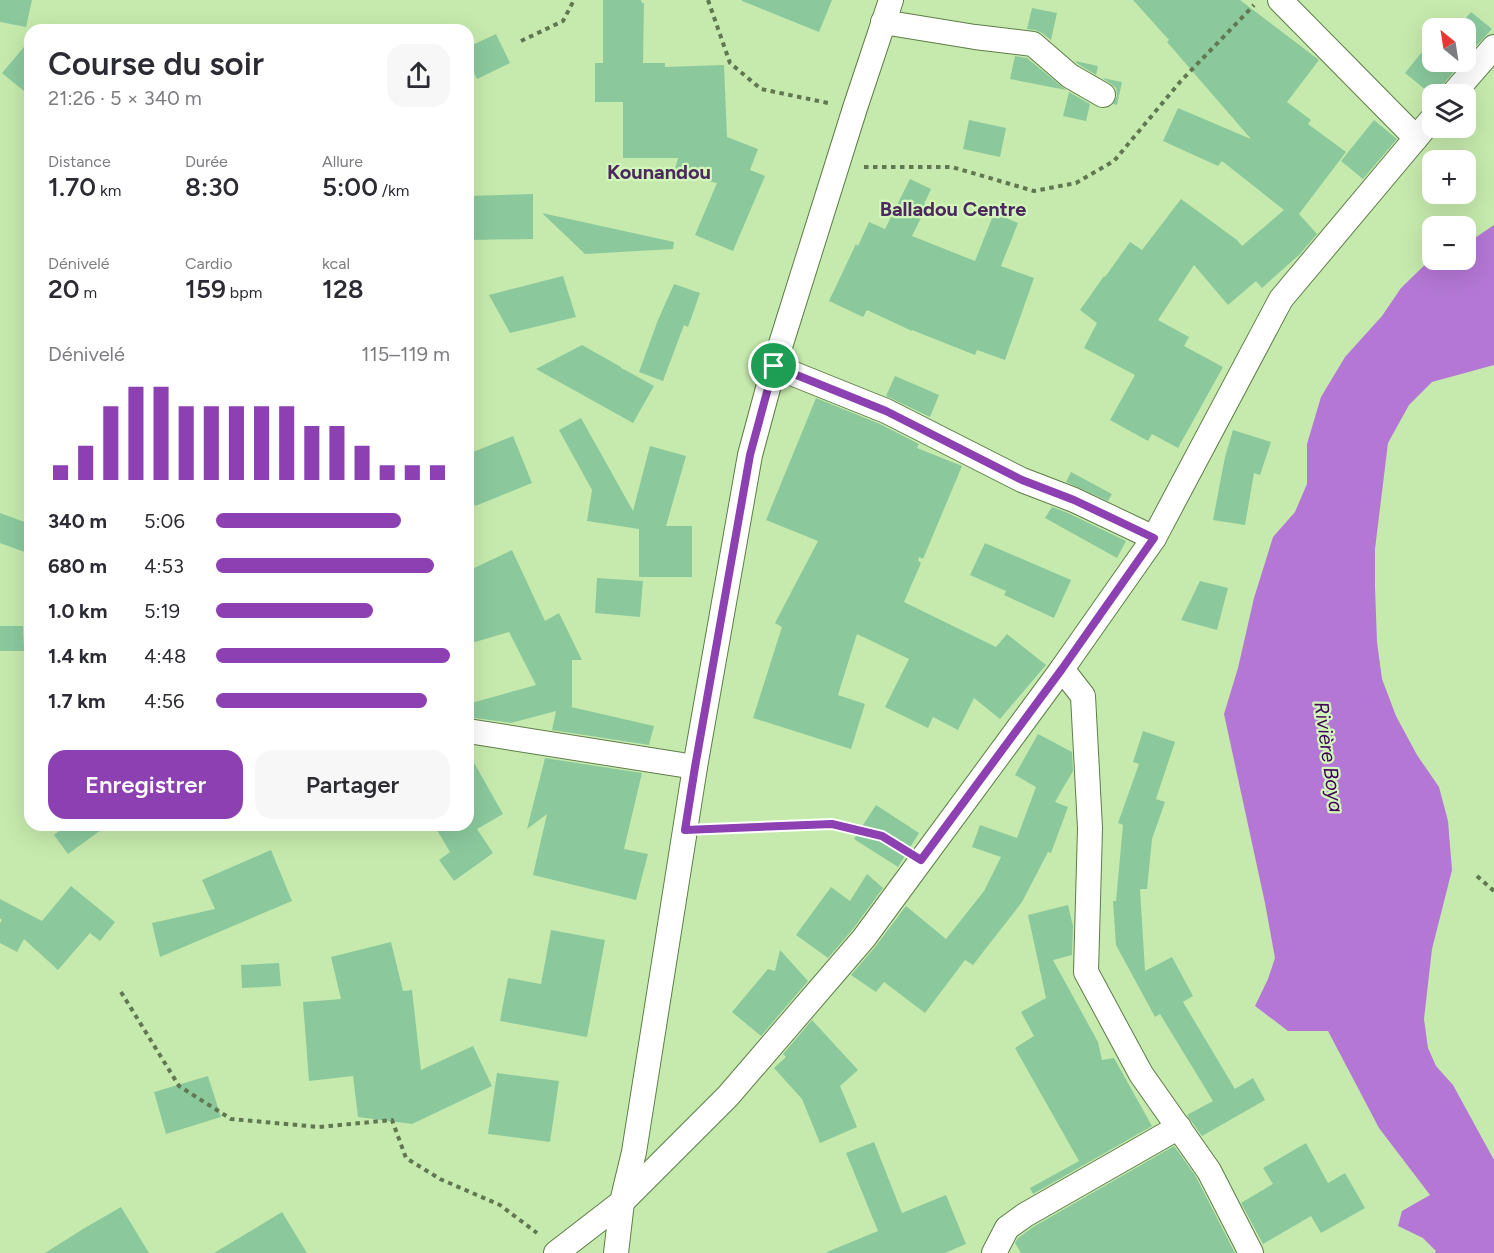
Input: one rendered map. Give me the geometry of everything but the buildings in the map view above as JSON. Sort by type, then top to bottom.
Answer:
[{"type":"street","points":[[1280,0],[1416,138]]},
{"type":"street","points":[[616,1253],[622,1202],[634,1152],[695,767],[750,455],[774,366],[887,11],[975,37],[1034,45],[1070,76],[1103,95]]},
{"type":"street","points":[[1462,84],[1494,46]]},
{"type":"street","points":[[558,1252],[622,1202],[728,1096],[864,938],[1062,669],[1154,538],[1281,299],[1422,131]]},
{"type":"street","points":[[774,366],[886,411],[1022,480],[1074,500],[1154,538]]},
{"type":"street","points":[[1062,669],[1083,696],[1090,828],[1086,972],[1141,1074],[1209,1171],[1251,1253]]},
{"type":"street","points":[[474,732],[695,767]]},
{"type":"street","points":[[994,1253],[1007,1228],[1025,1215],[1179,1127]]},
{"type":"path","points":[[521,41],[563,21],[574,0]]},
{"type":"path","points":[[708,0],[730,63],[761,89],[855,108]]},
{"type":"path","points":[[836,168],[952,167],[1034,190],[1076,183],[1114,161],[1180,82],[1258,0]]},
{"type":"path","points":[[685,830],[832,824],[882,836],[921,860]]},
{"type":"path","points":[[1477,876],[1494,891]]},
{"type":"path","points":[[120,992],[179,1086],[231,1119],[319,1127],[392,1120],[406,1158],[440,1179],[500,1205],[558,1252]]},
{"type":"water","name":"Rivière Boya","points":[[1494,225],[1494,365],[1432,382],[1409,405],[1388,443],[1375,549],[1377,642],[1382,679],[1396,716],[1417,755],[1439,787],[1448,821],[1452,870],[1432,949],[1424,1019],[1428,1048],[1436,1066],[1453,1085],[1494,1160],[1494,1253],[1435,1253],[1436,1251],[1423,1238],[1398,1226],[1402,1211],[1430,1195],[1379,1128],[1328,1031],[1288,1031],[1255,1006],[1275,958],[1224,714],[1238,668],[1254,598],[1273,537],[1295,512],[1307,484],[1307,444],[1321,397],[1345,357],[1382,316],[1401,288],[1422,268],[1422,270],[1476,270],[1476,237]]},
{"type":"district","name":"Kounandou","points":[[659,172]]},
{"type":"district","name":"Balladou Centre","points":[[953,209]]},
{"type":"route","points":[[774,366],[886,411],[1022,480],[1074,500],[1154,538],[1062,669],[921,860],[882,836],[832,824],[685,830],[750,455],[774,366]]}]
